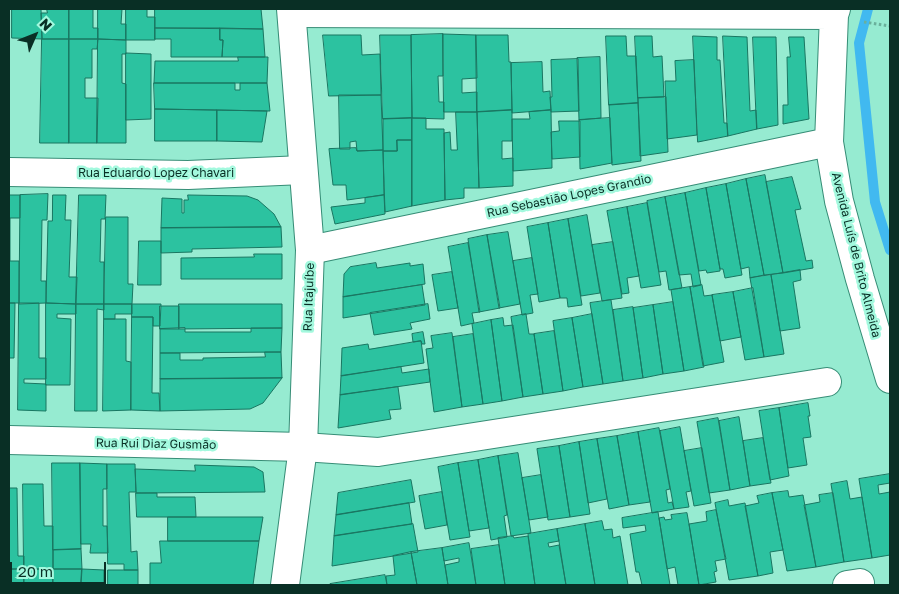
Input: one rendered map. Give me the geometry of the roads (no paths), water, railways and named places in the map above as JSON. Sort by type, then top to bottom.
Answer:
[{"type":"street","points":[[292,11],[843,15]]},
{"type":"street","name":"Rua Itajuíbe","points":[[285,585],[304,447],[310,250],[292,11]]},
{"type":"street","name":"Avenida Luís de Brito Almeida","points":[[843,15],[828,142],[839,201],[857,270],[890,379]]},
{"type":"street","name":"Rua Sebastião Lopes Grandio","points":[[310,250],[828,142]]},
{"type":"street","name":"Rua Eduardo Lopez Chavari","points":[[9,172],[188,174],[303,170]]},
{"type":"street","name":"Rua Rui Diaz Gusmão","points":[[9,440],[304,447],[378,452],[827,382]]},
{"type":"waterway","points":[[868,9],[859,43],[875,202],[890,250]]}]
